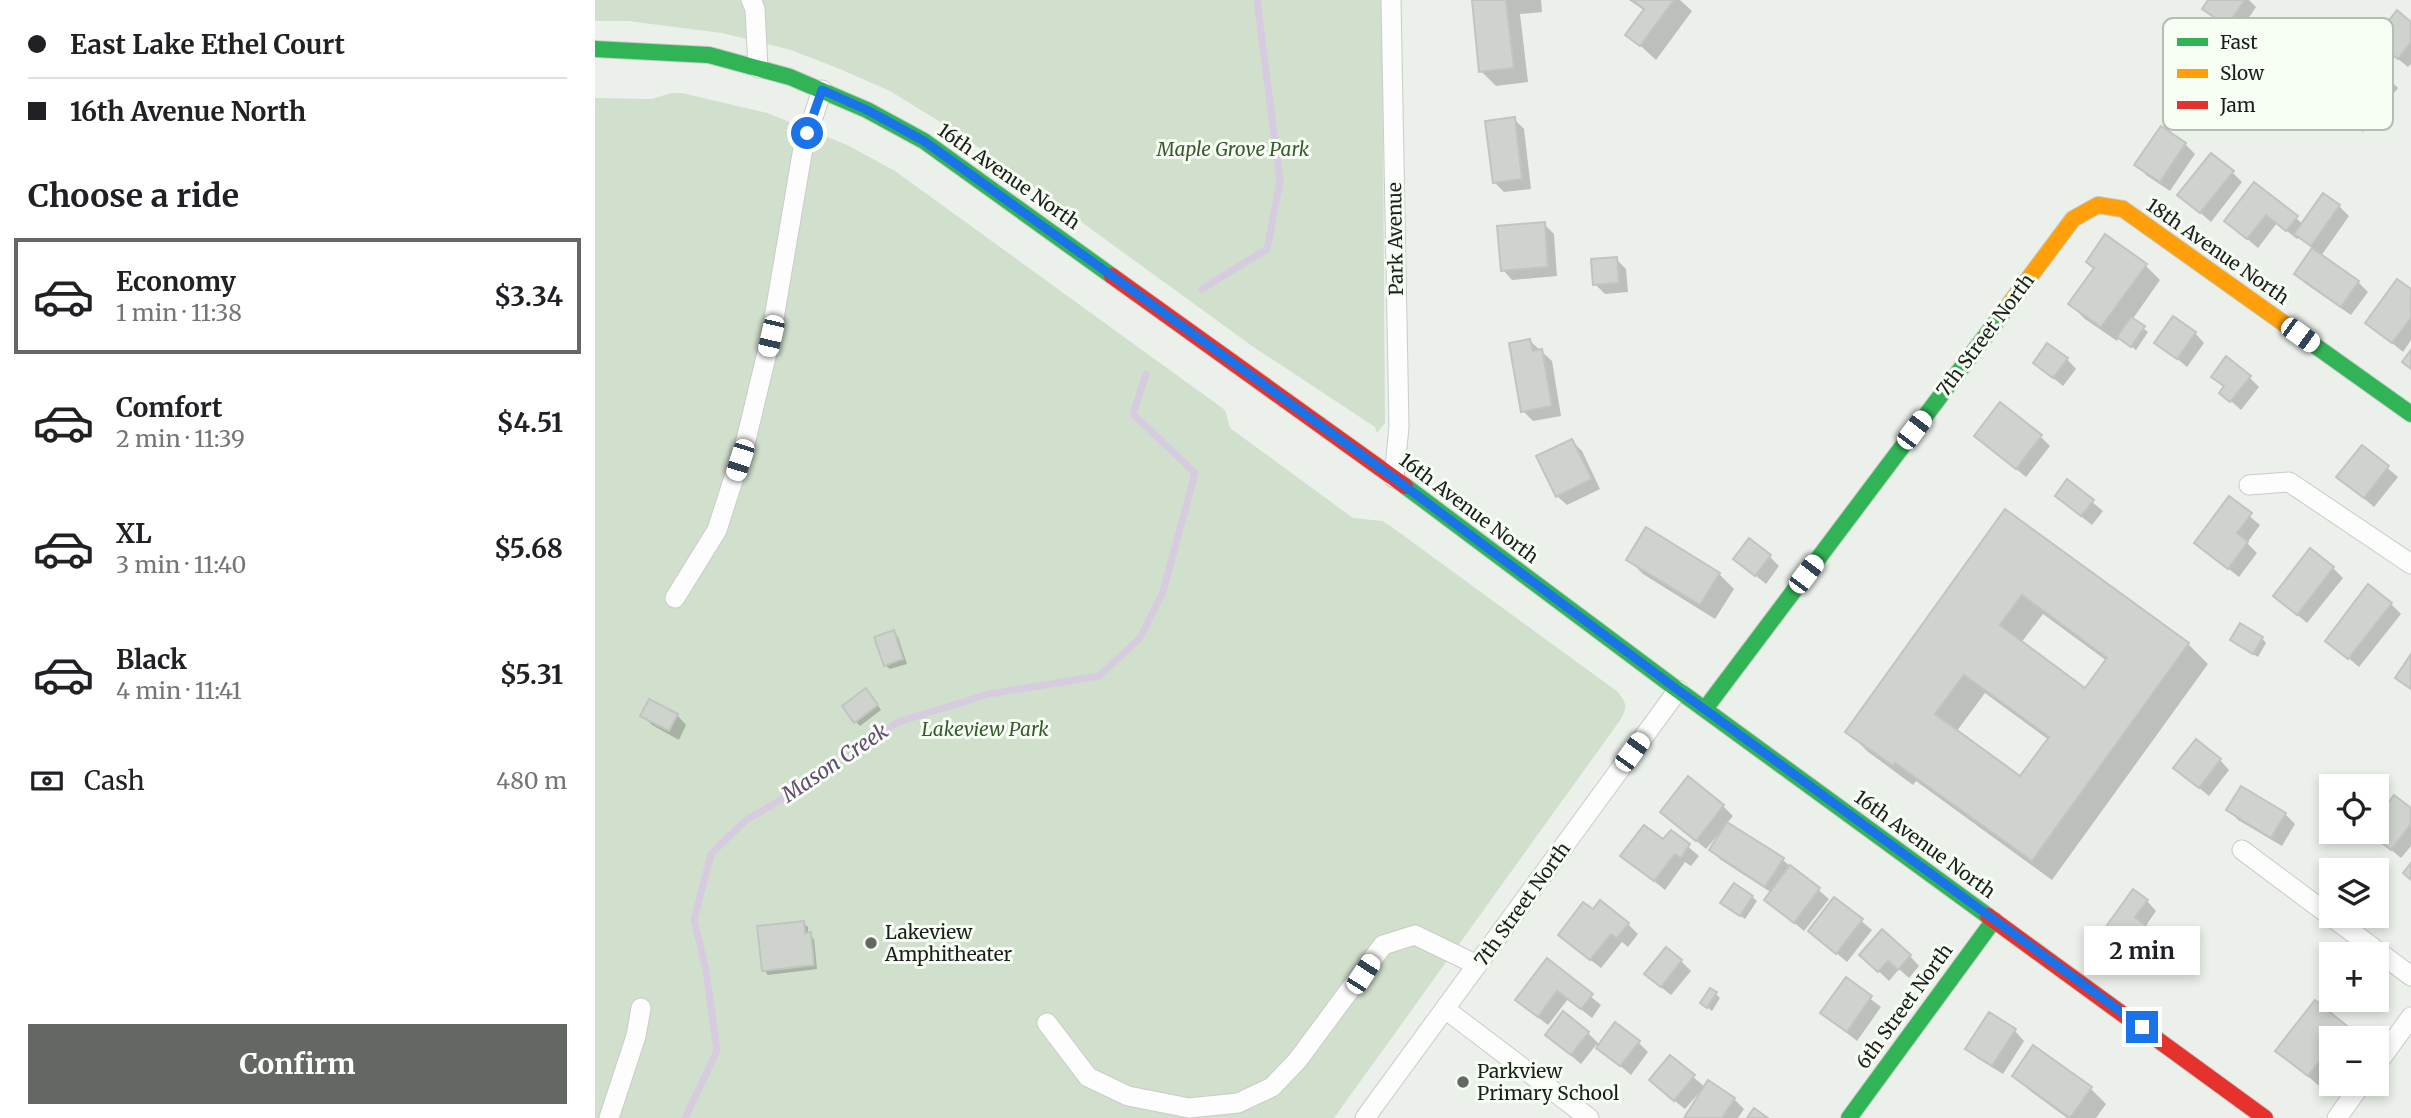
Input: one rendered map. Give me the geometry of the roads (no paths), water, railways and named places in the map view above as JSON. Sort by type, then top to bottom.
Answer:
[{"type":"main road","name":"16th Avenue North","points":[[595,49],[709,55],[758,68],[822,90],[867,110],[924,141],[1394,478],[1678,690],[2265,1118]]},
{"type":"main road","name":"18th Avenue North","points":[[2098,205],[2123,209],[2411,414]]},
{"type":"main road","name":"7th Street North","points":[[1705,709],[2073,219],[2098,205]]},
{"type":"main road","name":"6th Street North","points":[[1849,1118],[1994,920]]},
{"type":"street","points":[[751,0],[755,9],[758,68]]},
{"type":"street","name":"Park Avenue","points":[[1391,0],[1399,426],[1394,478]]},
{"type":"street","points":[[675,598],[717,530],[746,440],[771,336],[803,148],[822,90]]},
{"type":"street","points":[[2249,485],[2289,482],[2411,564]]},
{"type":"street","name":"7th Street North","points":[[1365,1118],[1678,690]]},
{"type":"street","points":[[2242,850],[2411,976]]},
{"type":"street","points":[[1048,1023],[1088,1077],[1128,1096],[1189,1108],[1238,1103],[1272,1087],[1297,1061],[1383,945],[1415,935],[1477,965]]},
{"type":"street","points":[[609,1118],[636,1036],[641,1008]]},
{"type":"street","points":[[1445,1009],[1589,1118]]},
{"type":"street","points":[[2389,1047],[2411,1017]]},
{"type":"street","points":[[2337,1118],[2353,1096]]},
{"type":"waterway","name":"Mason Creek","points":[[1202,289],[1267,249],[1280,182],[1257,0]]},
{"type":"waterway","name":"Mason Creek","points":[[685,1118],[717,1051],[706,970],[694,920],[711,854],[746,820],[800,789],[898,722],[989,694],[1099,676],[1140,638],[1163,592],[1195,473],[1133,414],[1146,374]]},
{"type":"place","name":"Lakeview Amphitheater","points":[[871,943]]},
{"type":"place","name":"Parkview Primary School","points":[[1463,1082]]},
{"type":"park label","name":"Maple Grove Park","points":[[1233,149]]},
{"type":"park label","name":"Lakeview Park","points":[[985,729]]}]
